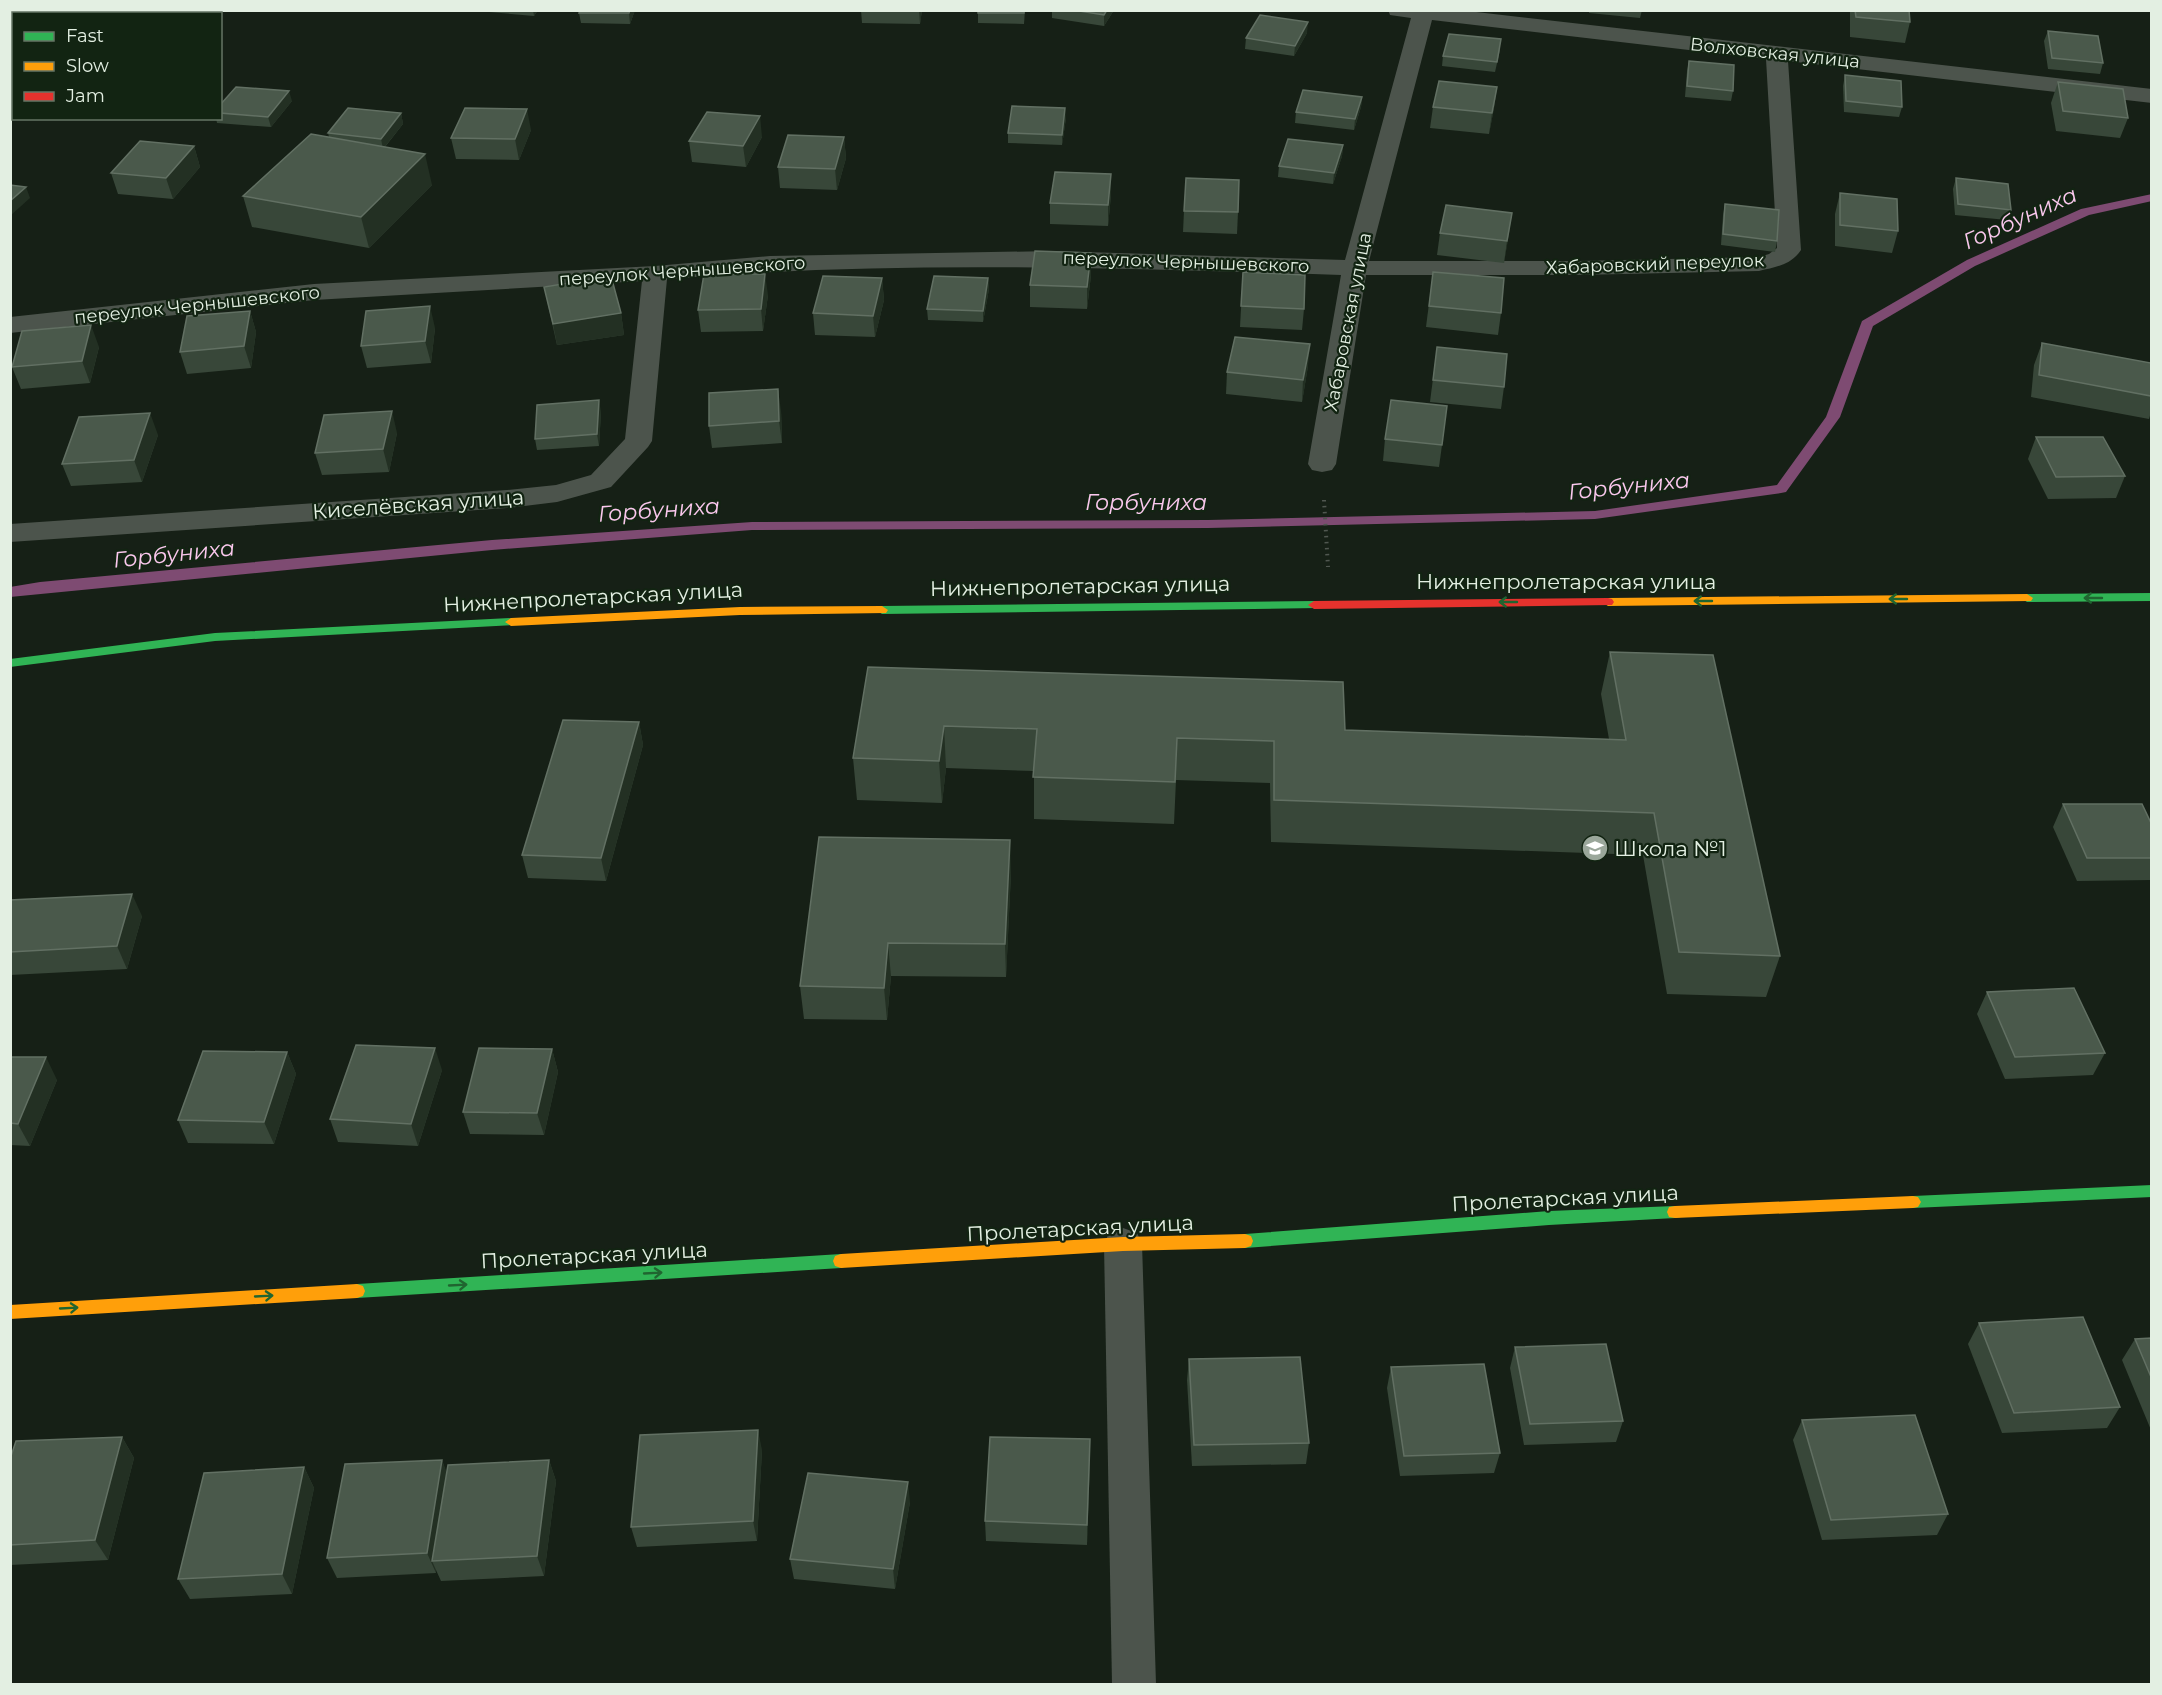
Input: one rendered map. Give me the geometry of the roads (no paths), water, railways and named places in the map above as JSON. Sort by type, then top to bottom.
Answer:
[{"type":"main road","name":"Нижнепролетарская улица","points":[[10,663],[215,637],[740,611],[2151,597]]},
{"type":"main road","name":"Пролетарская улица","points":[[10,1312],[1123,1244],[1221,1243],[1549,1218],[2151,1191]]},
{"type":"street","name":"Волховская улица","points":[[1398,10],[2151,96]]},
{"type":"street","name":"Хабаровская улица","points":[[1322,464],[1355,268],[1424,12]]},
{"type":"street","name":"Хабаровский переулок","points":[[1355,268],[1578,268],[1759,264],[1778,259],[1789,250],[1776,53]]},
{"type":"street","name":"переулок Чернышевского","points":[[10,325],[314,292],[655,273],[770,263],[1052,258],[1355,268]]},
{"type":"street","name":"Киселёвская улица","points":[[10,533],[507,499],[557,493],[601,481],[638,441],[655,273]]},
{"type":"street","points":[[1123,1244],[1134,1684]]},
{"type":"waterway","name":"Горбуниха","points":[[10,592],[40,587],[492,545],[752,526],[1208,524],[1595,515],[1781,489],[1833,417],[1867,324],[1971,263],[2085,212],[2152,197]]},
{"type":"place","name":"Школа №1","points":[[1595,848]]}]
